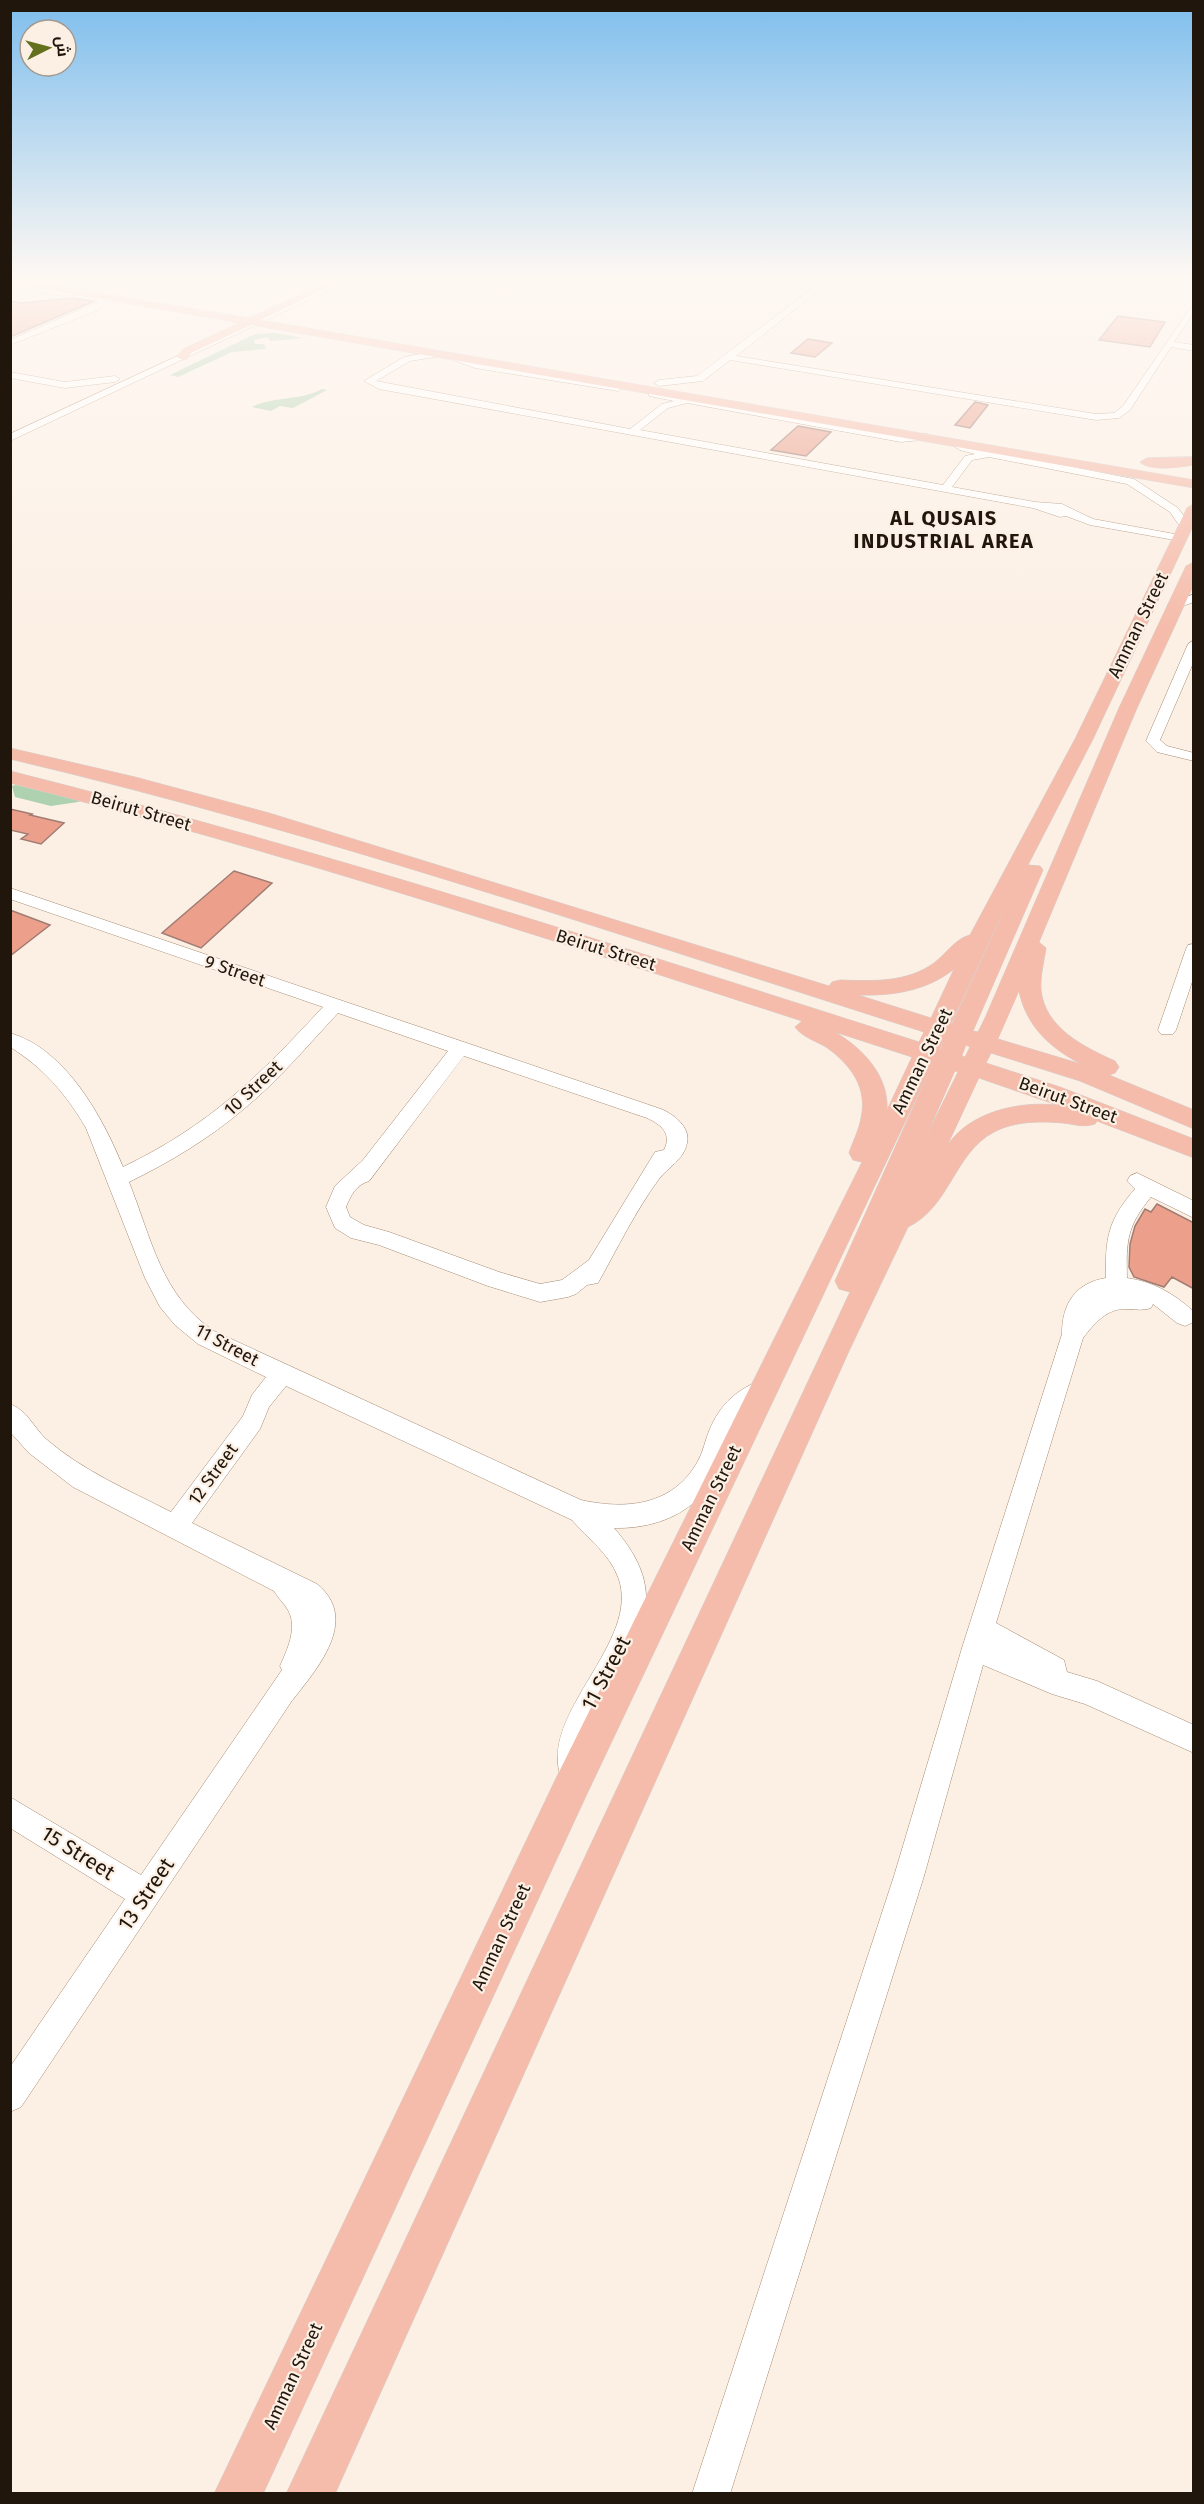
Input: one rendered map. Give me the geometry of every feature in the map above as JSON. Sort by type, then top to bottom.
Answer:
[{"type":"main road","points":[[686,395],[927,437],[963,449],[1044,454],[1194,477]]},
{"type":"main road","points":[[722,395],[1116,461],[1194,477]]},
{"type":"main road","points":[[994,452],[1194,484]]},
{"type":"main road","points":[[1116,461],[1166,463],[1194,461]]},
{"type":"main road","points":[[1104,469],[1154,483],[1172,492],[1182,501],[1188,526],[1187,555],[1191,570]]},
{"type":"main road","name":"Amman Street","points":[[310,2493],[834,1351],[897,1221],[955,1047],[987,923],[1084,739],[1188,526]]},
{"type":"main road","name":"Amman Street","points":[[237,2493],[573,1783],[864,1184],[1033,928],[1191,570]]},
{"type":"main road","name":"Beirut Street","points":[[10,753],[129,781],[272,820],[804,984],[955,1047],[1070,1100],[1193,1149]]},
{"type":"main road","name":"Beirut Street","points":[[10,777],[129,807],[338,867],[728,989],[955,1047]]},
{"type":"main road","points":[[129,807],[150,828]]},
{"type":"main road","points":[[834,1351],[832,1337],[836,1310],[1037,861],[1040,849],[1037,827]]},
{"type":"main road","points":[[293,870],[338,867]]},
{"type":"main road","points":[[804,984],[872,988],[921,980],[950,963],[987,923]]},
{"type":"main road","points":[[1033,928],[1036,941],[1030,995],[1035,1009],[1049,1031],[1077,1052],[1187,1112]]},
{"type":"main road","points":[[620,955],[648,955],[675,960],[1124,1102],[1187,1112]]},
{"type":"main road","points":[[728,989],[751,1006],[807,1027],[834,1041],[863,1068],[874,1093],[875,1106],[862,1158],[864,1184]]},
{"type":"main road","points":[[897,1221],[910,1214],[930,1197],[968,1137],[1002,1118],[1034,1113],[1070,1114],[1096,1120],[1162,1144],[1193,1149]]},
{"type":"street","points":[[67,395],[68,400]]},
{"type":"street","points":[[10,429],[80,395]]},
{"type":"street","points":[[10,438],[98,395]]},
{"type":"street","points":[[435,395],[945,489],[1065,508],[1070,510],[1069,513],[1094,523],[1188,526]]},
{"type":"street","points":[[663,395],[666,400],[665,406]]},
{"type":"street","points":[[675,395],[690,401],[901,439],[927,437]]},
{"type":"street","points":[[958,395],[1096,417],[1116,416],[1125,410],[1135,395]]},
{"type":"street","points":[[633,431],[665,406],[690,401]]},
{"type":"street","points":[[945,489],[963,449],[994,452],[1130,481],[1172,508],[1188,526]]},
{"type":"street","points":[[1174,605],[1194,598]]},
{"type":"street","points":[[1194,644],[1153,741],[1162,749],[1194,757]]},
{"type":"street","name":"9 Street","points":[[10,893],[460,1048],[630,1107],[654,1120],[663,1130],[665,1149],[656,1170],[581,1291],[572,1297],[552,1304],[529,1300],[496,1280],[349,1228],[338,1215],[338,1199],[342,1191],[368,1166],[460,1048]]},
{"type":"street","points":[[1167,1030],[1190,972],[1194,949]]},
{"type":"street","name":"10 Street","points":[[115,1174],[150,1163],[203,1131],[240,1103],[335,1005]]},
{"type":"street","name":"11 Street","points":[[10,1039],[45,1059],[67,1081],[84,1106],[115,1174],[155,1278],[172,1308],[201,1334],[578,1511],[616,1518],[651,1513],[671,1505],[698,1483],[730,1412],[739,1402],[764,1389]]},
{"type":"street","points":[[1117,1286],[1118,1225],[1142,1184],[1194,1210]]},
{"type":"street","points":[[711,2493],[909,1876],[978,1639],[1073,1334],[1074,1314],[1084,1296],[1104,1287],[1117,1286],[1143,1290],[1156,1296],[1189,1320]]},
{"type":"street","points":[[1073,1334],[1096,1308],[1107,1302],[1121,1299],[1152,1304],[1189,1320]]},
{"type":"street","name":"12 Street","points":[[175,1527],[252,1422],[266,1413],[289,1376]]},
{"type":"street","name":"13 Street","points":[[10,1414],[37,1446],[82,1479],[278,1580],[300,1603],[305,1622],[303,1643],[281,1692],[10,2096]]},
{"type":"street","name":"11 Street","points":[[573,1783],[572,1748],[577,1731],[626,1639],[634,1606],[631,1578],[621,1553],[603,1532],[578,1511]]},
{"type":"street","points":[[978,1639],[1052,1681],[1087,1691],[1194,1739]]},
{"type":"street","name":"15 Street","points":[[10,1811],[146,1895]]},
{"type":"green space","points":[[318,395],[293,408],[280,406],[271,411],[252,407],[269,401]]},
{"type":"green space","points":[[12,786],[82,800],[51,806],[15,797]]},
{"type":"building","points":[[975,402],[988,405],[970,428],[955,425]]},
{"type":"building","points":[[798,426],[831,432],[806,456],[771,450]]},
{"type":"building","points":[[10,809],[64,823],[41,844],[21,839],[28,834],[10,830]]},
{"type":"building","points":[[234,871],[272,883],[201,948],[162,933]]},
{"type":"building","points":[[10,910],[50,925],[10,956]]},
{"type":"building","points":[[1157,1204],[1194,1223],[1194,1289],[1172,1277],[1164,1287],[1134,1277],[1129,1267],[1130,1244],[1135,1226],[1145,1209],[1151,1212]]},
{"type":"district","name":"AL QUSAIS INDUSTRIAL AREA","points":[[944,530]]}]
